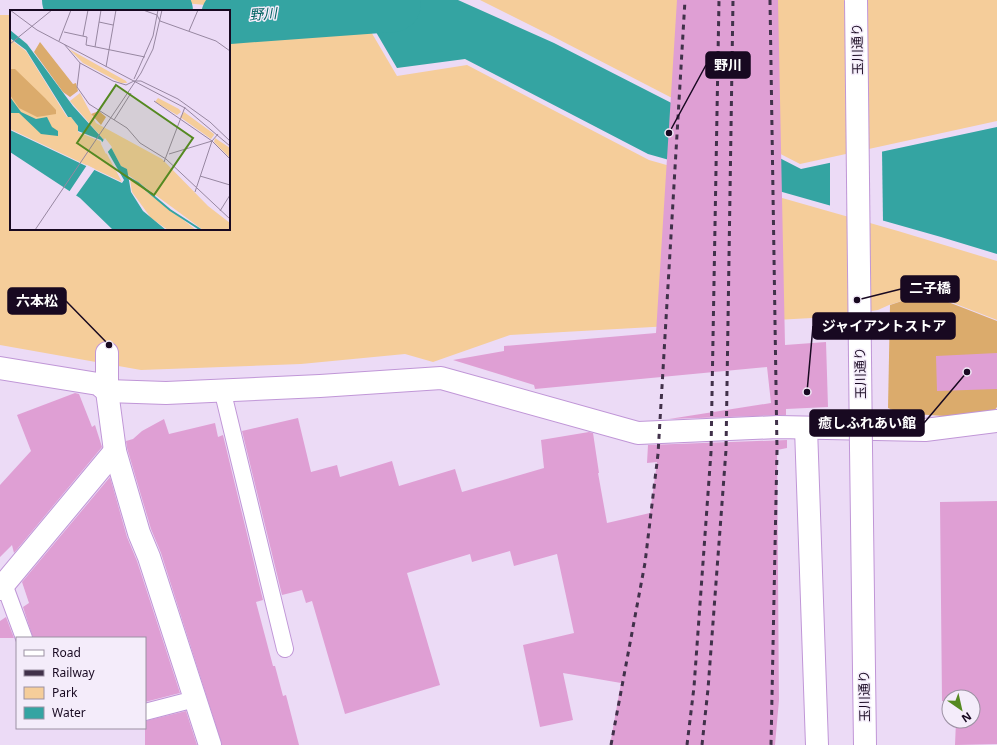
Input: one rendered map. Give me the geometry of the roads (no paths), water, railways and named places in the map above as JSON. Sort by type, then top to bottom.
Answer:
[{"type":"main road","name":"玉川通り","points":[[856,0],[865,745]]},
{"type":"main road","points":[[107,353],[107,391],[115,451],[139,533],[149,557],[210,745]]},
{"type":"main road","points":[[0,368],[98,384],[107,391],[166,393],[222,389],[320,386],[441,378],[638,433],[778,427],[926,430],[997,421]]},
{"type":"main road","points":[[806,428],[817,745]]},
{"type":"main road","points":[[2,586],[115,451]]},
{"type":"lane","points":[[222,389],[285,649]]},
{"type":"lane","points":[[2,586],[24,637]]},
{"type":"lane","points":[[146,712],[195,699]]},
{"type":"water","points":[[336,0],[458,0],[554,43],[801,169],[997,127],[997,254],[648,154],[465,59],[397,68],[373,27]]},
{"type":"waterway","name":"野川","points":[[70,0],[156,10]]},
{"type":"waterway","name":"野川","points":[[230,16],[393,4]]},
{"type":"railway","points":[[611,745],[645,563],[658,454],[685,0]]},
{"type":"railway","points":[[687,745],[694,687],[711,452],[719,0]]},
{"type":"railway","points":[[702,745],[708,689],[726,450],[733,0]]},
{"type":"railway","points":[[770,0],[777,450],[771,745]]},
{"type":"place","name":"野川","points":[[669,133]]},
{"type":"place","name":"二子橋","points":[[857,300]]},
{"type":"place","name":"六本松","points":[[109,345]]},
{"type":"place","name":"癒しふれあい館","points":[[967,372]]},
{"type":"place","name":"ジャイアントストア","points":[[807,392]]}]
